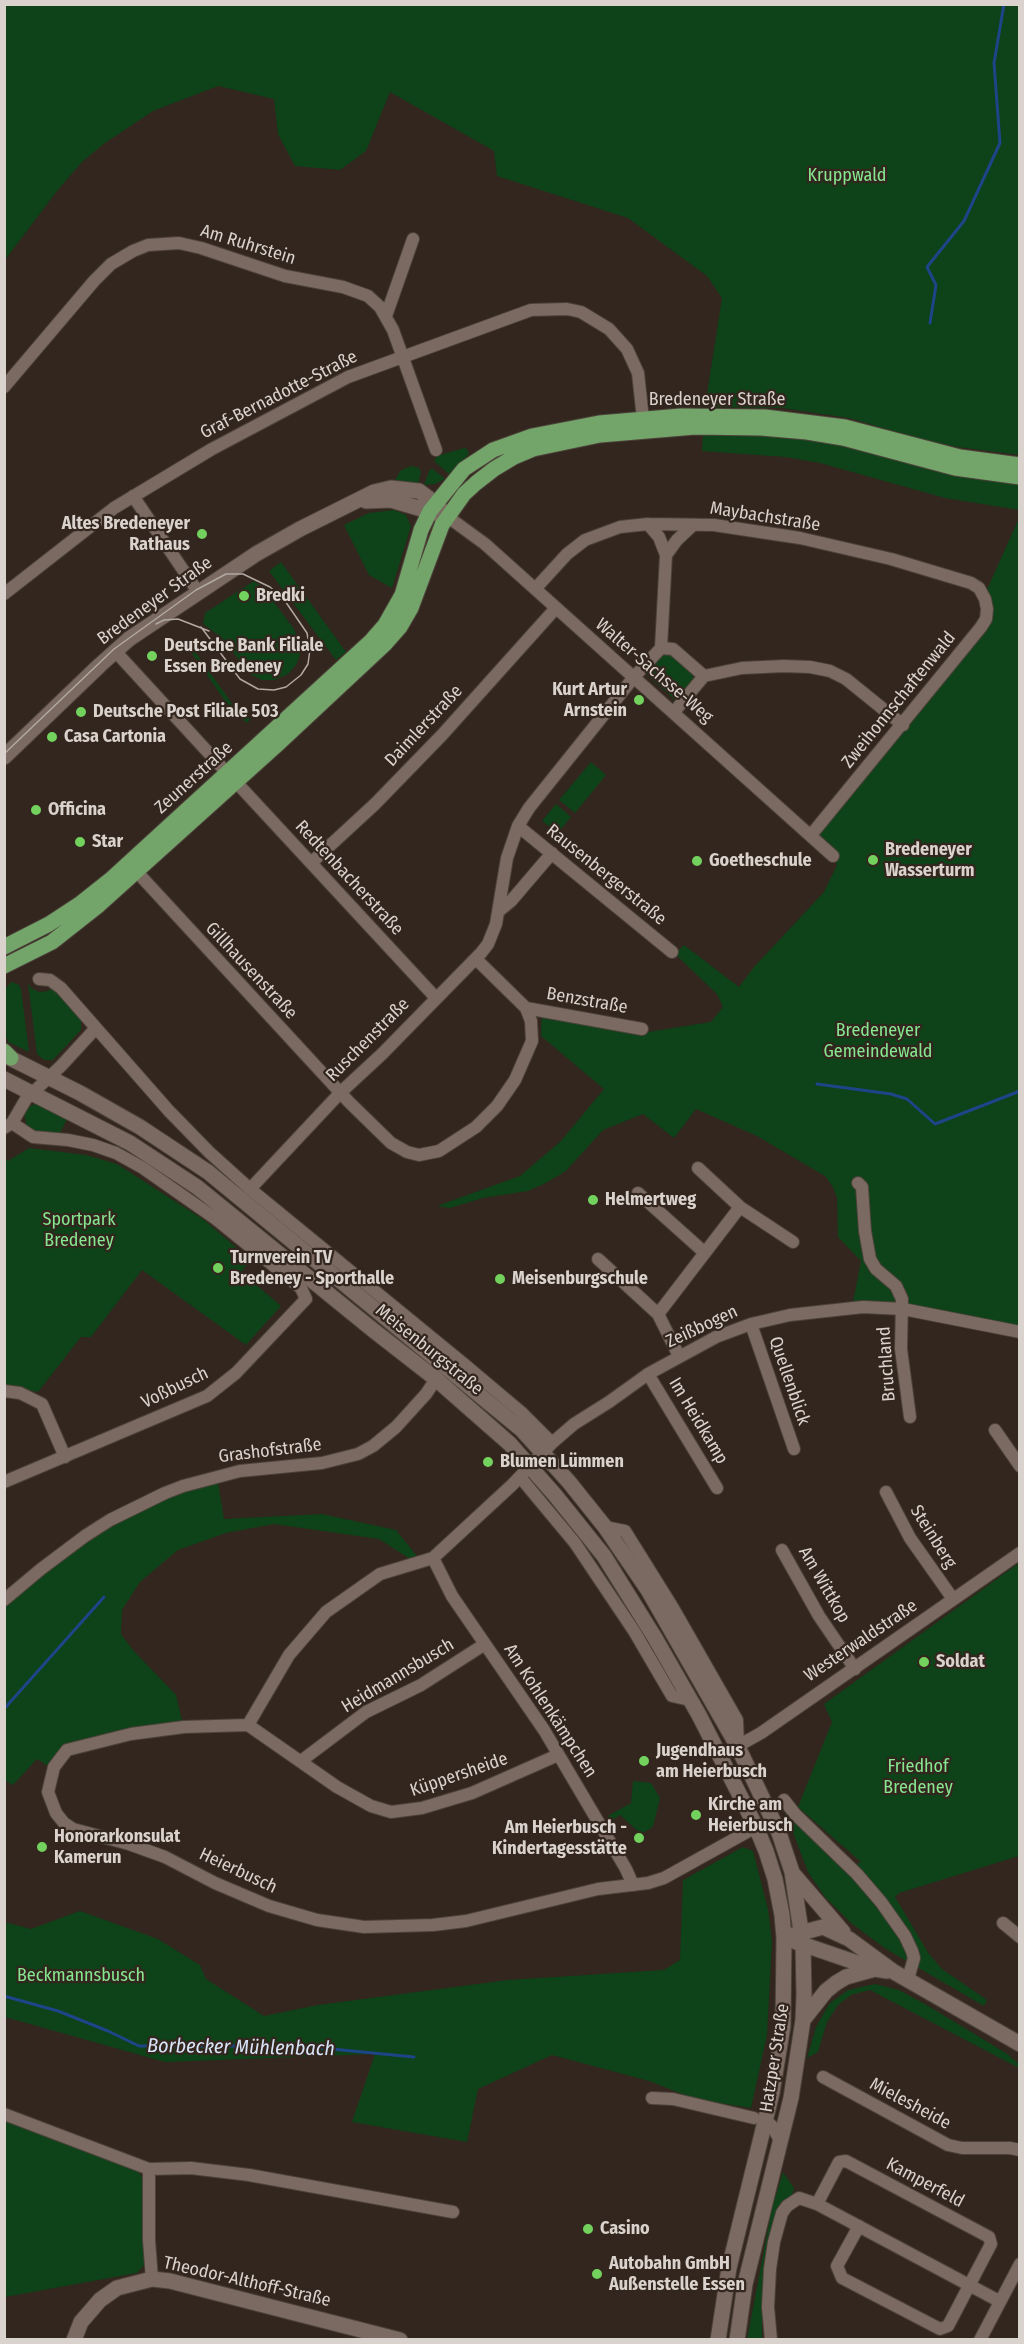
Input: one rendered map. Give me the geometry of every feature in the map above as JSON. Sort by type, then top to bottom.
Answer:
[{"type":"main road","name":"Bredeneyer Straße","points":[[5,756],[115,651],[264,549],[349,505],[362,501],[391,500],[432,507],[452,483],[476,460],[513,441],[558,430],[643,419],[708,416],[806,420],[845,427],[960,457],[1020,465]]},
{"type":"main road","name":"Bredeneyer Straße","points":[[448,517],[476,483],[514,457],[533,449],[558,443],[642,430],[760,428],[807,432],[843,438],[955,468],[1020,477]]},
{"type":"main road","points":[[432,507],[448,517]]},
{"type":"main road","name":"Zeunerstraße","points":[[4,966],[39,950],[66,933],[137,872],[371,642],[385,625],[402,595],[421,530],[432,507]]},
{"type":"main road","name":"Zeunerstraße","points":[[4,946],[26,936],[81,903],[103,886],[232,778],[385,644],[400,627],[420,589],[437,535],[448,517]]},
{"type":"main road","name":"Meisenburgstraße","points":[[7,1055],[81,1093],[140,1127],[208,1172],[522,1430],[547,1448],[648,1590],[738,1746],[779,1833],[792,1872],[802,1938]]},
{"type":"main road","name":"Meisenburgstraße","points":[[4,1079],[130,1143],[197,1187],[436,1379],[510,1444],[525,1472],[555,1495],[604,1556],[690,1700],[756,1827],[775,1879],[784,1938]]},
{"type":"main road","points":[[792,1872],[849,1939]]},
{"type":"main road","points":[[802,1938],[823,1927],[849,1939],[894,1972],[1020,2044]]},
{"type":"main road","points":[[784,1938],[802,1938],[875,1969],[894,1972]]},
{"type":"main road","name":"Hatzper Straße","points":[[718,2338],[729,2268],[760,2119],[783,2026],[784,1938]]},
{"type":"main road","name":"Hatzper Straße","points":[[737,2340],[745,2284],[791,2098],[803,2020],[802,1938]]},
{"type":"main road","points":[[803,2020],[826,1991],[836,1983],[846,1977],[875,1969]]},
{"type":"main road","name":"Theodor-Althoff-Straße","points":[[74,2340],[81,2322],[100,2300],[117,2288],[152,2279],[170,2281],[400,2340]]},
{"type":"street","points":[[386,316],[412,239]]},
{"type":"street","name":"Am Ruhrstein","points":[[4,387],[102,271],[148,245],[179,243],[285,276],[355,290],[368,296],[386,316],[403,356],[436,450]]},
{"type":"street","name":"Graf-Bernadotte-Straße","points":[[4,594],[94,522],[133,495],[212,449],[348,376],[531,310],[567,309],[581,312],[609,329],[627,349],[638,373],[643,419]]},
{"type":"street","points":[[133,495],[198,592]]},
{"type":"street","name":"Walter-Sachsse-Weg","points":[[448,517],[485,544],[833,856]]},
{"type":"street","points":[[648,524],[659,537],[666,555],[662,648],[673,649],[704,676]]},
{"type":"street","name":"Maybachstraße","points":[[536,589],[567,554],[585,540],[620,527],[648,524],[714,525],[800,538],[891,559],[971,583]]},
{"type":"street","points":[[666,555],[677,540],[693,525]]},
{"type":"street","name":"Zweihonnschaftenwald","points":[[811,835],[903,725],[986,619],[985,598],[979,588],[971,583]]},
{"type":"street","name":"Daimlerstraße","points":[[311,863],[375,804],[442,735],[556,608]]},
{"type":"street","name":"Ruschenstraße","points":[[250,1188],[341,1092],[476,959],[491,937],[499,911],[507,858],[518,825],[529,808],[634,677],[662,648]]},
{"type":"street","name":"Redtenbacherstraße","points":[[115,651],[436,998]]},
{"type":"street","points":[[674,712],[704,676],[742,668],[784,666],[820,669],[846,680],[903,725]]},
{"type":"street","name":"Rausenbergerstraße","points":[[518,825],[672,952]]},
{"type":"street","name":"Ruschenstraße","points":[[499,911],[511,901],[552,853]]},
{"type":"street","name":"Gillhausenstraße","points":[[137,872],[341,1092],[398,1149],[419,1155],[440,1151],[476,1127],[497,1106],[515,1080],[532,1041],[531,1021],[526,1008]]},
{"type":"street","points":[[476,959],[526,1008]]},
{"type":"street","name":"Meisenburgstraße","points":[[39,979],[50,980],[61,988],[169,1111],[210,1152],[250,1188],[521,1413],[547,1448]]},
{"type":"street","name":"Benzstraße","points":[[526,1008],[642,1029]]},
{"type":"street","points":[[8,1126],[32,1092],[96,1028]]},
{"type":"street","name":"Voßbusch","points":[[4,1482],[194,1402],[216,1390],[236,1373],[306,1299],[301,1288],[216,1219],[143,1168],[116,1153],[93,1145],[33,1137],[8,1126]]},
{"type":"street","points":[[698,1168],[740,1207],[793,1242]]},
{"type":"street","points":[[858,1183],[862,1187],[865,1231],[870,1259],[876,1269],[900,1292],[903,1309]]},
{"type":"street","points":[[638,1193],[705,1254]]},
{"type":"street","points":[[658,1314],[740,1207]]},
{"type":"street","points":[[598,1259],[658,1314],[679,1356]]},
{"type":"street","name":"Zeißbogen","points":[[525,1472],[574,1424],[648,1374],[716,1337],[751,1324],[790,1315],[863,1307],[903,1309],[1020,1332]]},
{"type":"street","name":"Bruchland","points":[[903,1309],[901,1349],[910,1417]]},
{"type":"street","name":"Quellenblick","points":[[751,1324],[794,1449]]},
{"type":"street","name":"Im Heidkamp","points":[[648,1374],[717,1488]]},
{"type":"street","name":"Grashofstraße","points":[[4,1600],[86,1536],[110,1520],[165,1492],[240,1471],[322,1463],[358,1454],[373,1446],[396,1427],[426,1394],[436,1379]]},
{"type":"street","points":[[4,1391],[20,1393],[42,1404],[66,1457]]},
{"type":"street","points":[[995,1430],[1020,1466]]},
{"type":"street","points":[[248,1725],[289,1655],[326,1612],[380,1574],[433,1558],[525,1472]]},
{"type":"street","name":"Steinberg","points":[[886,1492],[910,1538],[953,1599]]},
{"type":"street","name":"Am Wittkop","points":[[782,1550],[819,1616],[855,1669]]},
{"type":"street","name":"Westerwaldstraße","points":[[720,1756],[761,1733],[1020,1552]]},
{"type":"street","name":"Am Kohlenkämpchen","points":[[433,1558],[452,1596],[528,1705],[626,1869],[633,1886]]},
{"type":"street","name":"Heidmannsbusch","points":[[301,1761],[366,1712],[421,1685],[485,1644]]},
{"type":"street","name":"Küppersheide","points":[[248,1725],[337,1787],[381,1810],[403,1812],[472,1793],[558,1755]]},
{"type":"street","name":"Heierbusch","points":[[248,1725],[184,1727],[130,1734],[67,1750],[54,1767],[48,1792],[50,1802],[64,1823],[73,1829],[129,1844],[165,1857],[215,1883],[270,1906],[341,1924],[381,1927],[466,1921],[587,1891],[633,1886],[664,1878],[756,1827]]},
{"type":"street","points":[[784,1800],[795,1814],[869,1888],[905,1936],[914,1958],[908,1979]]},
{"type":"street","points":[[1002,1923],[1020,1937]]},
{"type":"street","name":"Mielesheide","points":[[823,2077],[948,2145],[962,2148],[1020,2150]]},
{"type":"street","name":"Hatzper Straße","points":[[652,2098],[680,2100],[760,2119],[772,2126],[781,2142]]},
{"type":"street","points":[[4,2114],[149,2169],[191,2168],[249,2175],[453,2212]]},
{"type":"street","name":"Kamperfeld","points":[[817,2204],[839,2162],[846,2161],[988,2237],[991,2244],[948,2326],[940,2329],[842,2278],[837,2266],[859,2226]]},
{"type":"street","points":[[149,2169],[149,2240],[152,2279]]},
{"type":"street","points":[[771,2340],[768,2307],[770,2269],[782,2213],[787,2206],[799,2198],[817,2204],[999,2301]]},
{"type":"street","points":[[980,2340],[1020,2264]]},
{"type":"green space","name":"Kruppwald","points":[[5,4],[1019,5],[1019,455],[958,447],[916,438],[849,418],[782,408],[705,407],[722,298],[707,276],[628,218],[497,176],[494,151],[390,92],[366,151],[340,170],[295,166],[278,134],[274,99],[218,86],[153,111],[105,143],[82,162],[5,260]]},
{"type":"green space","points":[[703,434],[786,436],[841,444],[977,479],[1019,482],[1019,510],[945,498],[820,463],[785,457],[702,451]]},
{"type":"green space","points":[[464,448],[469,454],[449,474],[434,461],[437,456]]},
{"type":"green space","points":[[412,466],[419,468],[421,472],[418,485],[394,482],[401,470]]},
{"type":"green space","points":[[430,469],[445,479],[435,484],[424,485]]},
{"type":"green space","points":[[394,510],[406,515],[411,526],[392,588],[369,575],[344,525],[369,513]]},
{"type":"green space","name":"Bredeneyer Gemeindewald","points":[[1019,518],[1019,1331],[852,1307],[861,1261],[838,1237],[837,1198],[825,1176],[757,1136],[696,1109],[674,1138],[643,1114],[603,1130],[566,1171],[544,1184],[528,1191],[483,1198],[450,1208],[437,1206],[520,1176],[561,1141],[604,1089],[541,1036],[542,1013],[642,1033],[711,1022],[723,1007],[717,994],[675,954],[684,945],[739,987],[754,967],[824,892],[837,865],[834,856],[813,834],[982,629],[985,594]]},
{"type":"green space","points":[[281,562],[346,652],[336,660],[269,571]]},
{"type":"green space","points":[[254,581],[265,590],[294,629],[299,641],[300,655],[296,665],[288,674],[275,680],[262,680],[250,674],[221,637],[203,624],[205,613]]},
{"type":"green space","points":[[189,643],[233,705],[250,719],[247,723],[223,698],[186,645]]},
{"type":"green space","points":[[666,654],[675,656],[693,676],[693,684],[677,702],[644,672],[660,656]]},
{"type":"green space","points":[[591,762],[606,775],[575,813],[559,800]]},
{"type":"green space","points":[[556,804],[571,817],[558,833],[542,821]]},
{"type":"green space","points":[[11,982],[18,984],[21,989],[29,1052],[8,1042],[5,1034],[5,989]]},
{"type":"green space","points":[[28,983],[31,988],[39,992],[48,991],[54,986],[76,1011],[81,1021],[81,1030],[53,1060],[44,1060],[37,1054]]},
{"type":"green space","points":[[39,1103],[68,1117],[59,1135],[36,1133],[27,1127],[24,1114],[28,1107]]},
{"type":"green space","name":"Sportpark Bredeney","points":[[29,1148],[86,1155],[117,1164],[204,1220],[251,1260],[241,1272],[281,1306],[246,1345],[142,1270],[91,1337],[81,1337],[38,1392],[5,1385],[4,1158],[8,1161]]},
{"type":"green space","points":[[217,1476],[224,1519],[322,1514],[396,1530],[417,1556],[410,1559],[379,1539],[274,1524],[226,1533],[178,1550],[140,1582],[122,1610],[121,1634],[133,1650],[176,1695],[183,1725],[67,1748],[51,1768],[37,1759],[13,1785],[4,1780],[4,1602],[110,1521]]},
{"type":"green space","name":"Friedhof Bredeney","points":[[1019,1563],[1019,1856],[899,1893],[895,1897],[929,1954],[942,1969],[987,2000],[984,2006],[886,1949],[851,1923],[825,1897],[808,1872],[784,1809],[848,1868],[861,1862],[798,1807],[832,1722],[824,1704]]},
{"type":"green space","points":[[633,1781],[651,1783],[660,1798],[653,1827],[641,1834],[620,1815],[611,1821],[608,1816],[631,1803]]},
{"type":"green space","name":"Beckmannsbusch","points":[[743,1847],[753,1851],[768,1909],[772,1942],[767,2035],[751,2108],[695,2099],[649,2081],[552,2055],[478,2089],[467,2142],[352,2122],[375,2054],[165,2062],[5,2017],[4,1922],[31,1929],[80,1911],[158,1939],[200,1965],[206,1979],[264,2016],[318,2005],[508,1980],[664,1970],[680,1960],[683,1880]]},
{"type":"green space","points":[[875,1984],[899,1990],[925,2004],[1006,2053],[1019,2064],[1019,2068],[870,1990],[851,1995],[838,2005],[827,2022],[818,2052],[807,2058],[816,2027],[829,2004],[848,1990]]},
{"type":"green space","points":[[5,2118],[137,2169],[145,2183],[148,2261],[137,2273],[5,2297]]},
{"type":"green space","points":[[783,2172],[794,2188],[792,2195],[779,2205],[768,2240],[762,2288],[762,2339],[747,2340],[772,2208]]},
{"type":"waterway","points":[[930,323],[936,285],[927,267],[964,221],[1000,143],[994,63],[1004,4]]},
{"type":"waterway","points":[[817,1084],[891,1094],[907,1099],[935,1124],[1020,1091]]},
{"type":"waterway","points":[[4,1709],[104,1597]]},
{"type":"waterway","name":"Borbecker Mühlenbach","points":[[4,1996],[58,2011],[139,2046],[301,2046],[414,2057]]},
{"type":"tram line","points":[[4,754],[114,649],[196,590],[226,574],[243,574],[270,587],[283,598],[307,633],[310,649],[308,664],[301,675],[286,687],[274,690],[258,689],[240,679],[201,627]]},
{"type":"tram line","points":[[156,624],[164,620],[178,619],[209,631]]},
{"type":"place","name":"Altes Bredeneyer Rathaus","points":[[202,534]]},
{"type":"place","name":"Bredki","points":[[244,596]]},
{"type":"place","name":"Deutsche Bank Filiale Essen Bredeney","points":[[152,656]]},
{"type":"place","name":"Kurt Artur Arnstein","points":[[639,700]]},
{"type":"place","name":"Deutsche Post Filiale 503","points":[[81,712]]},
{"type":"place","name":"Casa Cartonia","points":[[52,737]]},
{"type":"place","name":"Officina","points":[[36,810]]},
{"type":"place","name":"Star","points":[[80,842]]},
{"type":"place","name":"Bredeneyer Wasserturm","points":[[873,860]]},
{"type":"place","name":"Goetheschule","points":[[697,861]]},
{"type":"place","name":"Helmertweg","points":[[593,1200]]},
{"type":"place","name":"Turnverein TV Bredeney - Sporthalle","points":[[218,1268]]},
{"type":"place","name":"Meisenburgschule","points":[[500,1279]]},
{"type":"place","name":"Blumen Lümmen","points":[[488,1462]]},
{"type":"place","name":"Soldat","points":[[924,1662]]},
{"type":"place","name":"Jugendhaus am Heierbusch","points":[[644,1761]]},
{"type":"place","name":"Kirche am Heierbusch","points":[[696,1815]]},
{"type":"place","name":"Am Heierbusch - Kindertagesstätte","points":[[639,1838]]},
{"type":"place","name":"Honorarkonsulat Kamerun","points":[[42,1847]]},
{"type":"place","name":"Casino","points":[[588,2229]]},
{"type":"place","name":"Autobahn GmbH Außenstelle Essen","points":[[597,2274]]}]
